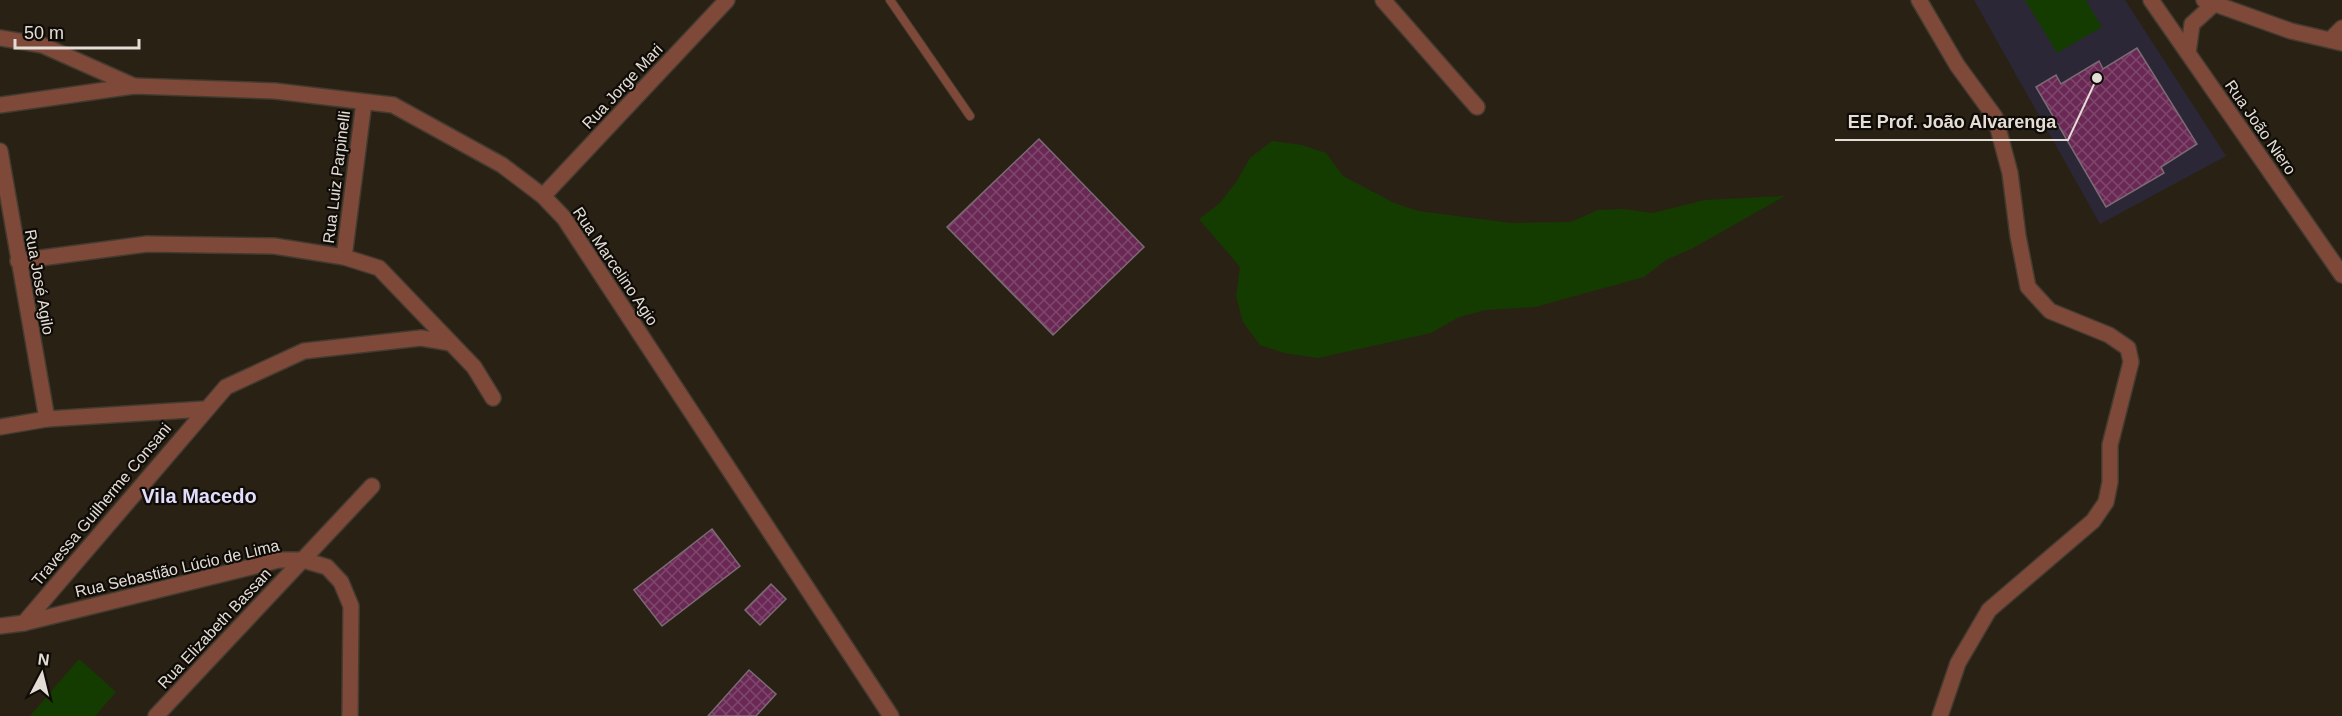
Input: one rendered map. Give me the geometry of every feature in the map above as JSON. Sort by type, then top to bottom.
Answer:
[{"type":"street","name":"Rua Jorge Mari","points":[[543,196],[727,0]]},
{"type":"street","points":[[1383,0],[1477,107]]},
{"type":"street","points":[[1919,0],[1957,65],[1995,117],[2010,173],[2018,236],[2028,287],[2050,310],[2109,335],[2128,348],[2131,362],[2110,445],[2110,482],[2106,502],[2093,521],[1989,610],[1958,663],[1940,716]]},
{"type":"street","name":"Rua João Niero","points":[[2151,0],[2342,275]]},
{"type":"street","points":[[2188,53],[2192,24],[2209,2],[2290,31],[2336,42],[2342,28]]},
{"type":"street","points":[[0,38],[42,45],[134,86]]},
{"type":"street","name":"Rua Marcelino Agio","points":[[0,105],[134,86],[275,91],[393,105],[502,165],[543,196],[564,218],[891,716]]},
{"type":"street","name":"Rua Luiz Parpinelli","points":[[344,257],[364,102]]},
{"type":"street","name":"Rua José Agilo","points":[[0,151],[46,419]]},
{"type":"street","points":[[18,261],[147,244],[274,246],[344,257],[379,268],[474,366],[493,398]]},
{"type":"street","name":"Travessa Guilherme Consani","points":[[24,623],[225,387],[304,351],[421,338],[451,343]]},
{"type":"street","points":[[0,427],[46,419],[205,409]]},
{"type":"street","name":"Rua Elizabeth Bassan","points":[[156,716],[372,486]]},
{"type":"street","name":"Rua Sebastião Lúcio de Lima","points":[[0,626],[24,623],[279,560],[303,560],[327,567],[341,582],[351,606],[350,716]]},
{"type":"lane","points":[[890,0],[970,116]]},
{"type":"shaded area","points":[[1974,0],[2125,0],[2226,156],[2100,224]]},
{"type":"green space","points":[[2025,0],[2086,0],[2102,27],[2057,53]]},
{"type":"green space","points":[[1272,141],[1302,145],[1326,153],[1343,176],[1394,203],[1418,211],[1511,223],[1571,222],[1598,210],[1623,209],[1653,213],[1705,200],[1785,196],[1693,248],[1666,260],[1644,277],[1535,307],[1485,310],[1459,317],[1431,333],[1318,358],[1284,353],[1260,345],[1243,322],[1236,296],[1240,267],[1199,219],[1219,204],[1237,181],[1250,158]]},
{"type":"green space","points":[[79,659],[116,692],[95,716],[30,716]]},
{"type":"building","points":[[2137,48],[2197,144],[2161,167],[2164,173],[2106,207],[2036,87],[2056,75],[2061,84],[2099,61],[2103,69]]},
{"type":"building","points":[[1039,139],[1144,247],[1053,335],[947,227]]},
{"type":"building","points":[[712,529],[740,566],[662,626],[634,590]]},
{"type":"building","points":[[771,584],[786,599],[760,625],[745,610]]},
{"type":"building","points":[[749,670],[776,694],[756,716],[708,716]]},
{"type":"place","name":"EE Prof. João Alvarenga","points":[[2097,78]]},
{"type":"district","name":"Vila Macedo","points":[[199,496]]}]
